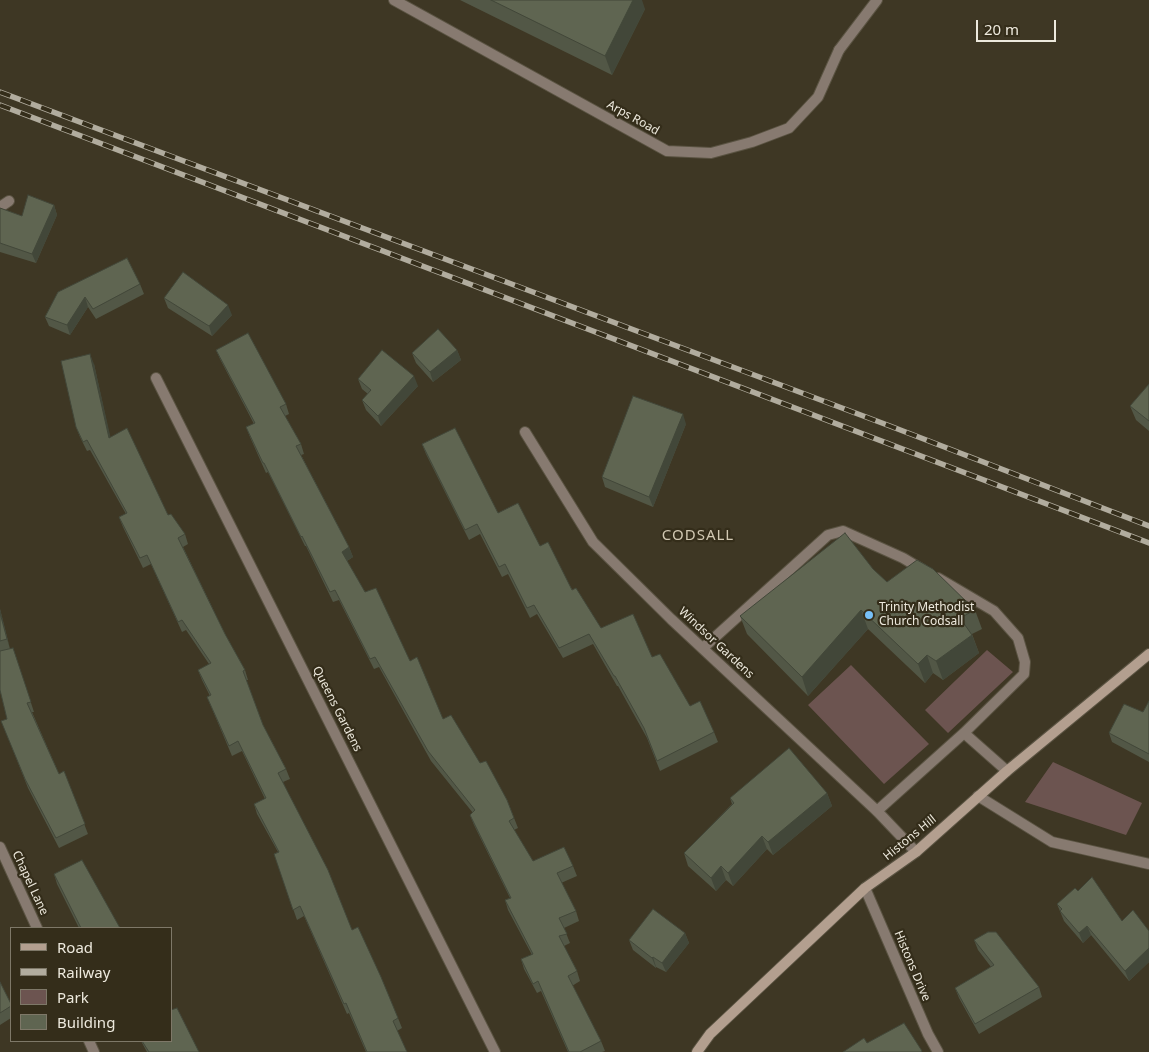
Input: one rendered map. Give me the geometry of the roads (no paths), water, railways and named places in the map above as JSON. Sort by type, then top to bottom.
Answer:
[{"type":"street","name":"Arps Road","points":[[395,0],[667,151],[711,153],[752,142],[789,128],[818,97],[839,50],[876,0]]},
{"type":"street","name":"Queens Gardens","points":[[156,378],[495,1052]]},
{"type":"street","name":"Windsor Gardens","points":[[525,432],[593,542],[877,811],[916,852]]},
{"type":"street","points":[[703,648],[828,535],[843,531],[903,558],[994,611],[1018,638],[1025,662],[1024,674],[964,733],[877,811]]},
{"type":"street","name":"Histons Hill","points":[[697,1052],[710,1034],[866,888],[916,852],[1007,771],[1149,654]]},
{"type":"street","points":[[964,733],[1007,771]]},
{"type":"street","points":[[978,796],[1052,842],[1149,864]]},
{"type":"street","name":"Chapel Lane","points":[[0,848],[38,927]]},
{"type":"street","name":"Histons Drive","points":[[866,888],[928,1034],[938,1052]]},
{"type":"railway","points":[[0,92],[890,426],[1149,526]]},
{"type":"railway","points":[[0,105],[1149,543]]},
{"type":"place","name":"Trinity Methodist Church Codsall","points":[[869,615]]},
{"type":"district","name":"CODSALL","points":[[698,536]]}]
